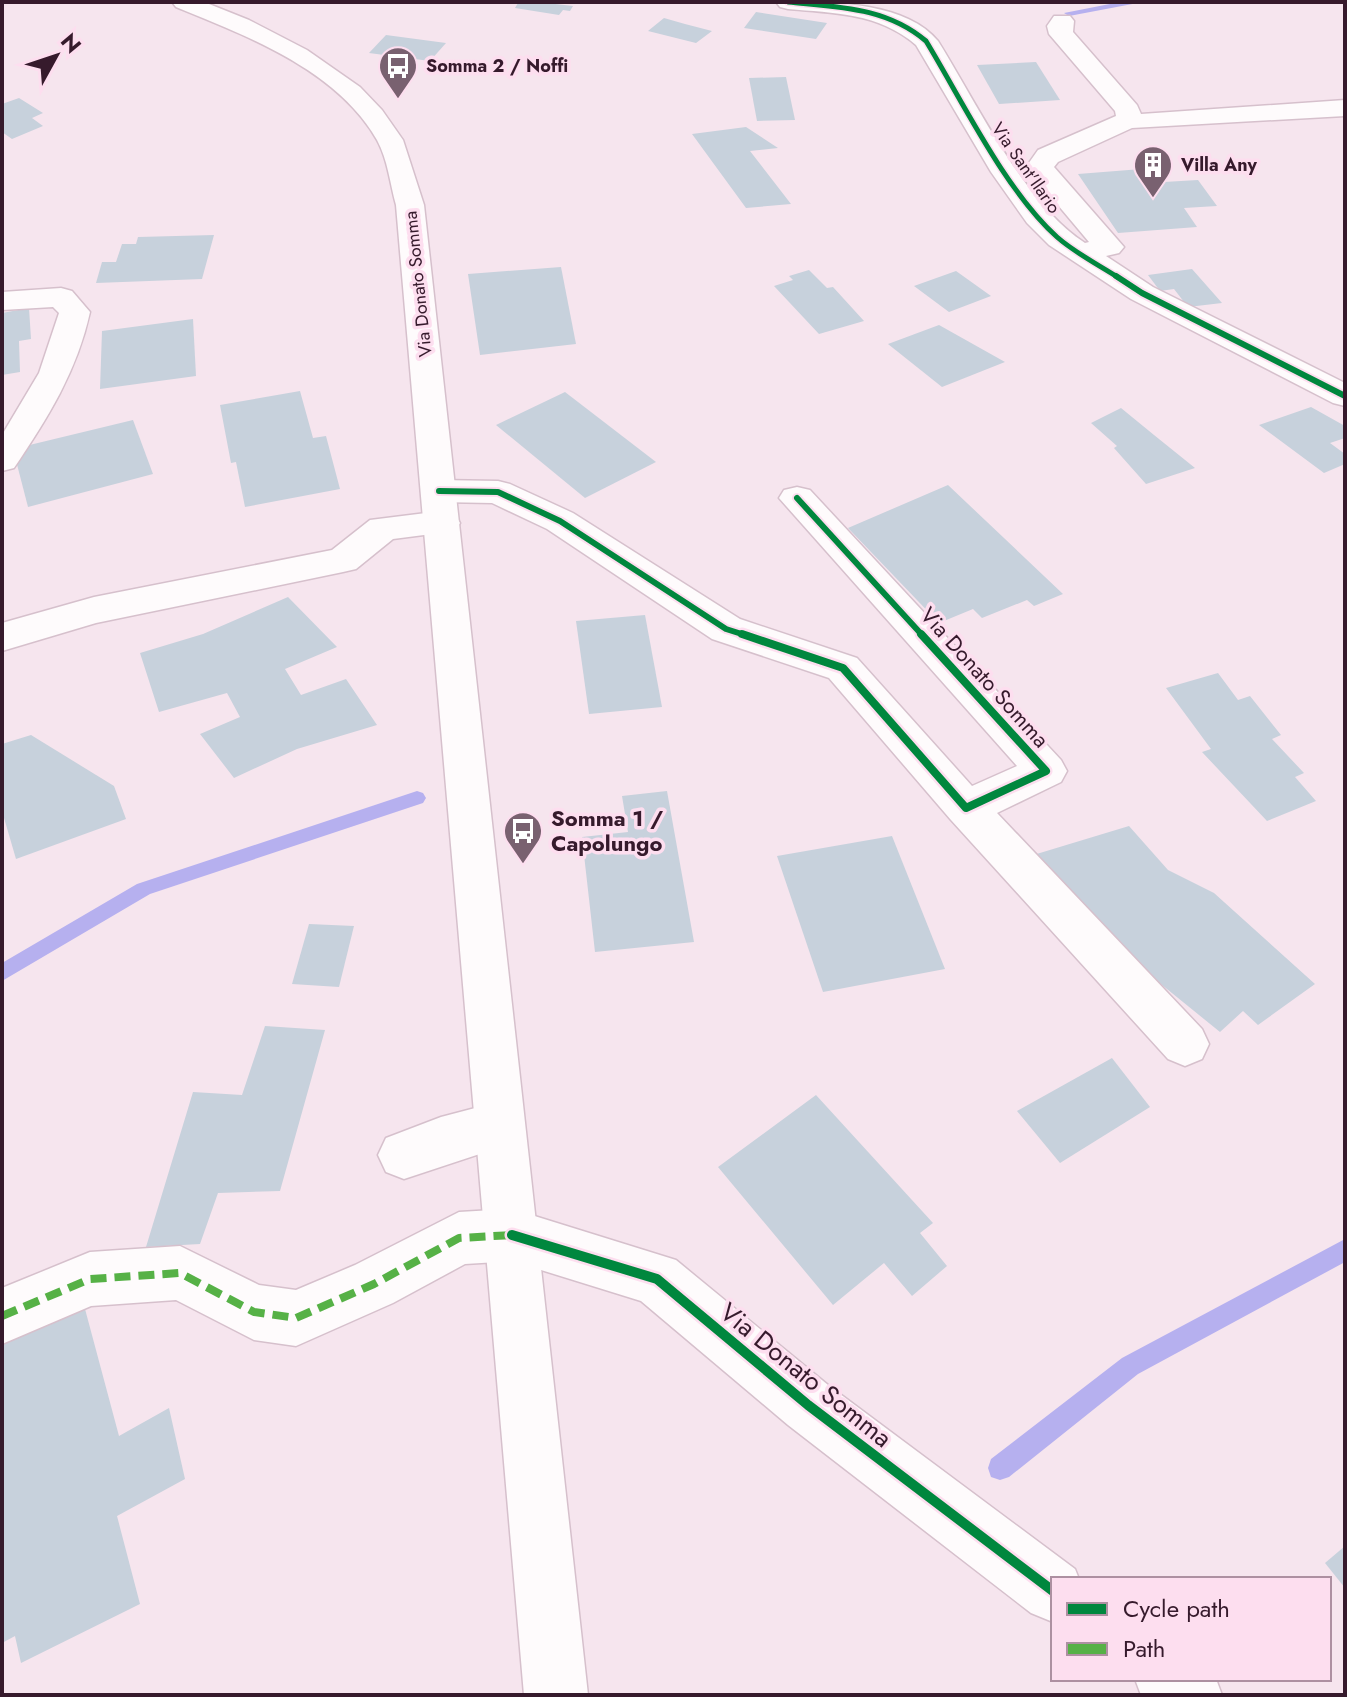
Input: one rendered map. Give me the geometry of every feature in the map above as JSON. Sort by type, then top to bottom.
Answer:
[{"type":"street","name":"Via Donato Somma","points":[[184,2],[254,30],[319,67],[366,109],[391,141],[410,205],[556,1695]]},
{"type":"street","name":"Via Sant'Ilario","points":[[788,2],[866,11],[897,19],[913,28],[926,41],[1005,172],[1037,217],[1079,254],[1142,293],[1345,396]]},
{"type":"street","points":[[1062,21],[1059,26],[1061,34],[1128,110],[1129,120]]},
{"type":"street","name":"Via Sant'Ilario","points":[[1079,254],[1109,247],[1047,178],[1040,167],[1042,161],[1129,120],[1145,122],[1345,108]]},
{"type":"street","points":[[2,301],[61,297],[75,312],[67,350],[38,409],[2,460]]},
{"type":"street","points":[[2,637],[94,610],[343,560],[383,528],[440,507],[498,492],[560,521],[726,629],[843,668],[966,808],[1185,1044]]},
{"type":"street","name":"Via Donato Somma","points":[[797,498],[1046,771],[966,808]]},
{"type":"street","points":[[404,1155],[498,1125]]},
{"type":"street","name":"Via Donato Somma","points":[[512,1235],[657,1279],[808,1405],[1051,1589]]},
{"type":"street","points":[[2,1316],[90,1279],[180,1273],[254,1312],[296,1318],[374,1284],[459,1238],[512,1235]]},
{"type":"street","points":[[1170,1681],[1190,1695]]},
{"type":"building","points":[[518,3],[573,6],[570,11],[563,10],[559,15],[515,8]]},
{"type":"building","points":[[756,12],[827,23],[816,39],[744,28]]},
{"type":"building","points":[[664,18],[712,31],[696,43],[648,31]]},
{"type":"building","points":[[386,35],[446,43],[430,61],[369,53]]},
{"type":"building","points":[[1036,62],[1060,100],[999,104],[977,65]]},
{"type":"building","points":[[786,77],[795,120],[757,121],[749,78]]},
{"type":"building","points":[[19,98],[43,113],[32,118],[43,126],[12,139],[2,132],[2,104]]},
{"type":"building","points":[[746,127],[778,148],[750,151],[791,204],[746,208],[692,134]]},
{"type":"building","name":"Villa Any","points":[[1154,168],[1164,182],[1198,180],[1217,206],[1184,208],[1197,227],[1118,233],[1078,174]]},
{"type":"building","points":[[214,235],[202,279],[96,283],[102,262],[116,262],[122,244],[136,244],[138,237]]},
{"type":"building","points":[[561,267],[576,344],[480,355],[468,274]]},
{"type":"building","points":[[1192,269],[1222,303],[1188,307],[1174,289],[1160,291],[1148,275]]},
{"type":"building","points":[[809,270],[827,288],[833,287],[864,321],[819,334],[774,286],[793,280],[789,276]]},
{"type":"building","points":[[956,271],[991,296],[949,312],[914,286]]},
{"type":"building","points":[[29,308],[31,339],[19,341],[20,372],[2,375],[2,313]]},
{"type":"building","points":[[193,319],[196,376],[100,389],[102,331]]},
{"type":"building","points":[[939,325],[1005,362],[942,387],[888,344]]},
{"type":"building","points":[[300,391],[313,438],[326,436],[340,489],[245,507],[236,462],[231,463],[220,405]]},
{"type":"building","points":[[565,392],[656,462],[585,498],[496,425]]},
{"type":"building","points":[[1311,407],[1345,426],[1345,438],[1330,443],[1345,454],[1345,464],[1324,473],[1259,425]]},
{"type":"building","points":[[1121,408],[1195,468],[1146,484],[1114,448],[1117,446],[1091,423]]},
{"type":"building","points":[[133,420],[153,474],[28,507],[13,449]]},
{"type":"building","points":[[948,485],[1063,594],[1034,606],[1027,600],[982,618],[973,609],[939,623],[848,528]]},
{"type":"building","points":[[288,597],[337,647],[285,669],[301,695],[346,679],[377,725],[297,749],[234,778],[200,734],[240,717],[227,693],[159,712],[140,653],[203,634]]},
{"type":"building","points":[[645,615],[662,707],[589,714],[576,621]]},
{"type":"building","points":[[1218,673],[1238,700],[1250,696],[1281,735],[1272,739],[1304,773],[1295,777],[1316,801],[1267,821],[1202,752],[1211,749],[1166,688]]},
{"type":"building","points":[[31,735],[114,786],[126,819],[16,859],[2,811],[2,744]]},
{"type":"building","points":[[667,791],[694,942],[595,952],[582,837],[628,832],[622,796]]},
{"type":"building","points":[[1129,826],[1168,870],[1214,893],[1315,984],[1258,1025],[1243,1011],[1220,1032],[1083,921],[1030,856]]},
{"type":"building","points":[[892,836],[945,969],[823,992],[777,856]]},
{"type":"building","points":[[309,924],[354,926],[339,987],[292,984]]},
{"type":"building","points":[[265,1026],[325,1030],[280,1191],[218,1193],[200,1244],[146,1247],[193,1092],[242,1095]]},
{"type":"building","points":[[1112,1058],[1150,1107],[1060,1163],[1017,1111]]},
{"type":"building","points":[[816,1095],[933,1223],[920,1233],[947,1266],[912,1296],[884,1263],[833,1305],[718,1167]]},
{"type":"building","points":[[81,1294],[119,1436],[169,1408],[185,1479],[117,1516],[140,1604],[21,1663],[15,1636],[2,1643],[2,1328]]},
{"type":"building","points":[[1345,1546],[1345,1588],[1325,1563]]},
{"type":"waterway","points":[[1069,13],[1138,2]]},
{"type":"waterway","points":[[2,973],[144,889],[417,798]]},
{"type":"waterway","points":[[1000,1468],[1130,1366],[1345,1250]]},
{"type":"marked path","points":[[2,1316],[90,1279],[180,1273],[254,1312],[296,1318],[374,1284],[459,1238],[512,1235]]},
{"type":"cycle path","points":[[788,2],[862,10],[897,20],[912,29],[926,41],[1005,172],[1037,217],[1059,239],[1142,293],[1345,396]]},
{"type":"cycle path","points":[[439,491],[498,492],[560,521],[726,629],[843,668],[966,808],[1046,771],[797,498]]},
{"type":"cycle path","points":[[512,1235],[657,1279],[808,1405],[1051,1589]]},
{"type":"place","name":"Somma 2 / Noffi","points":[[398,100]]},
{"type":"place","name":"Villa Any","points":[[1153,199]]},
{"type":"place","name":"Somma 1 / Capolungo","points":[[523,865]]}]
